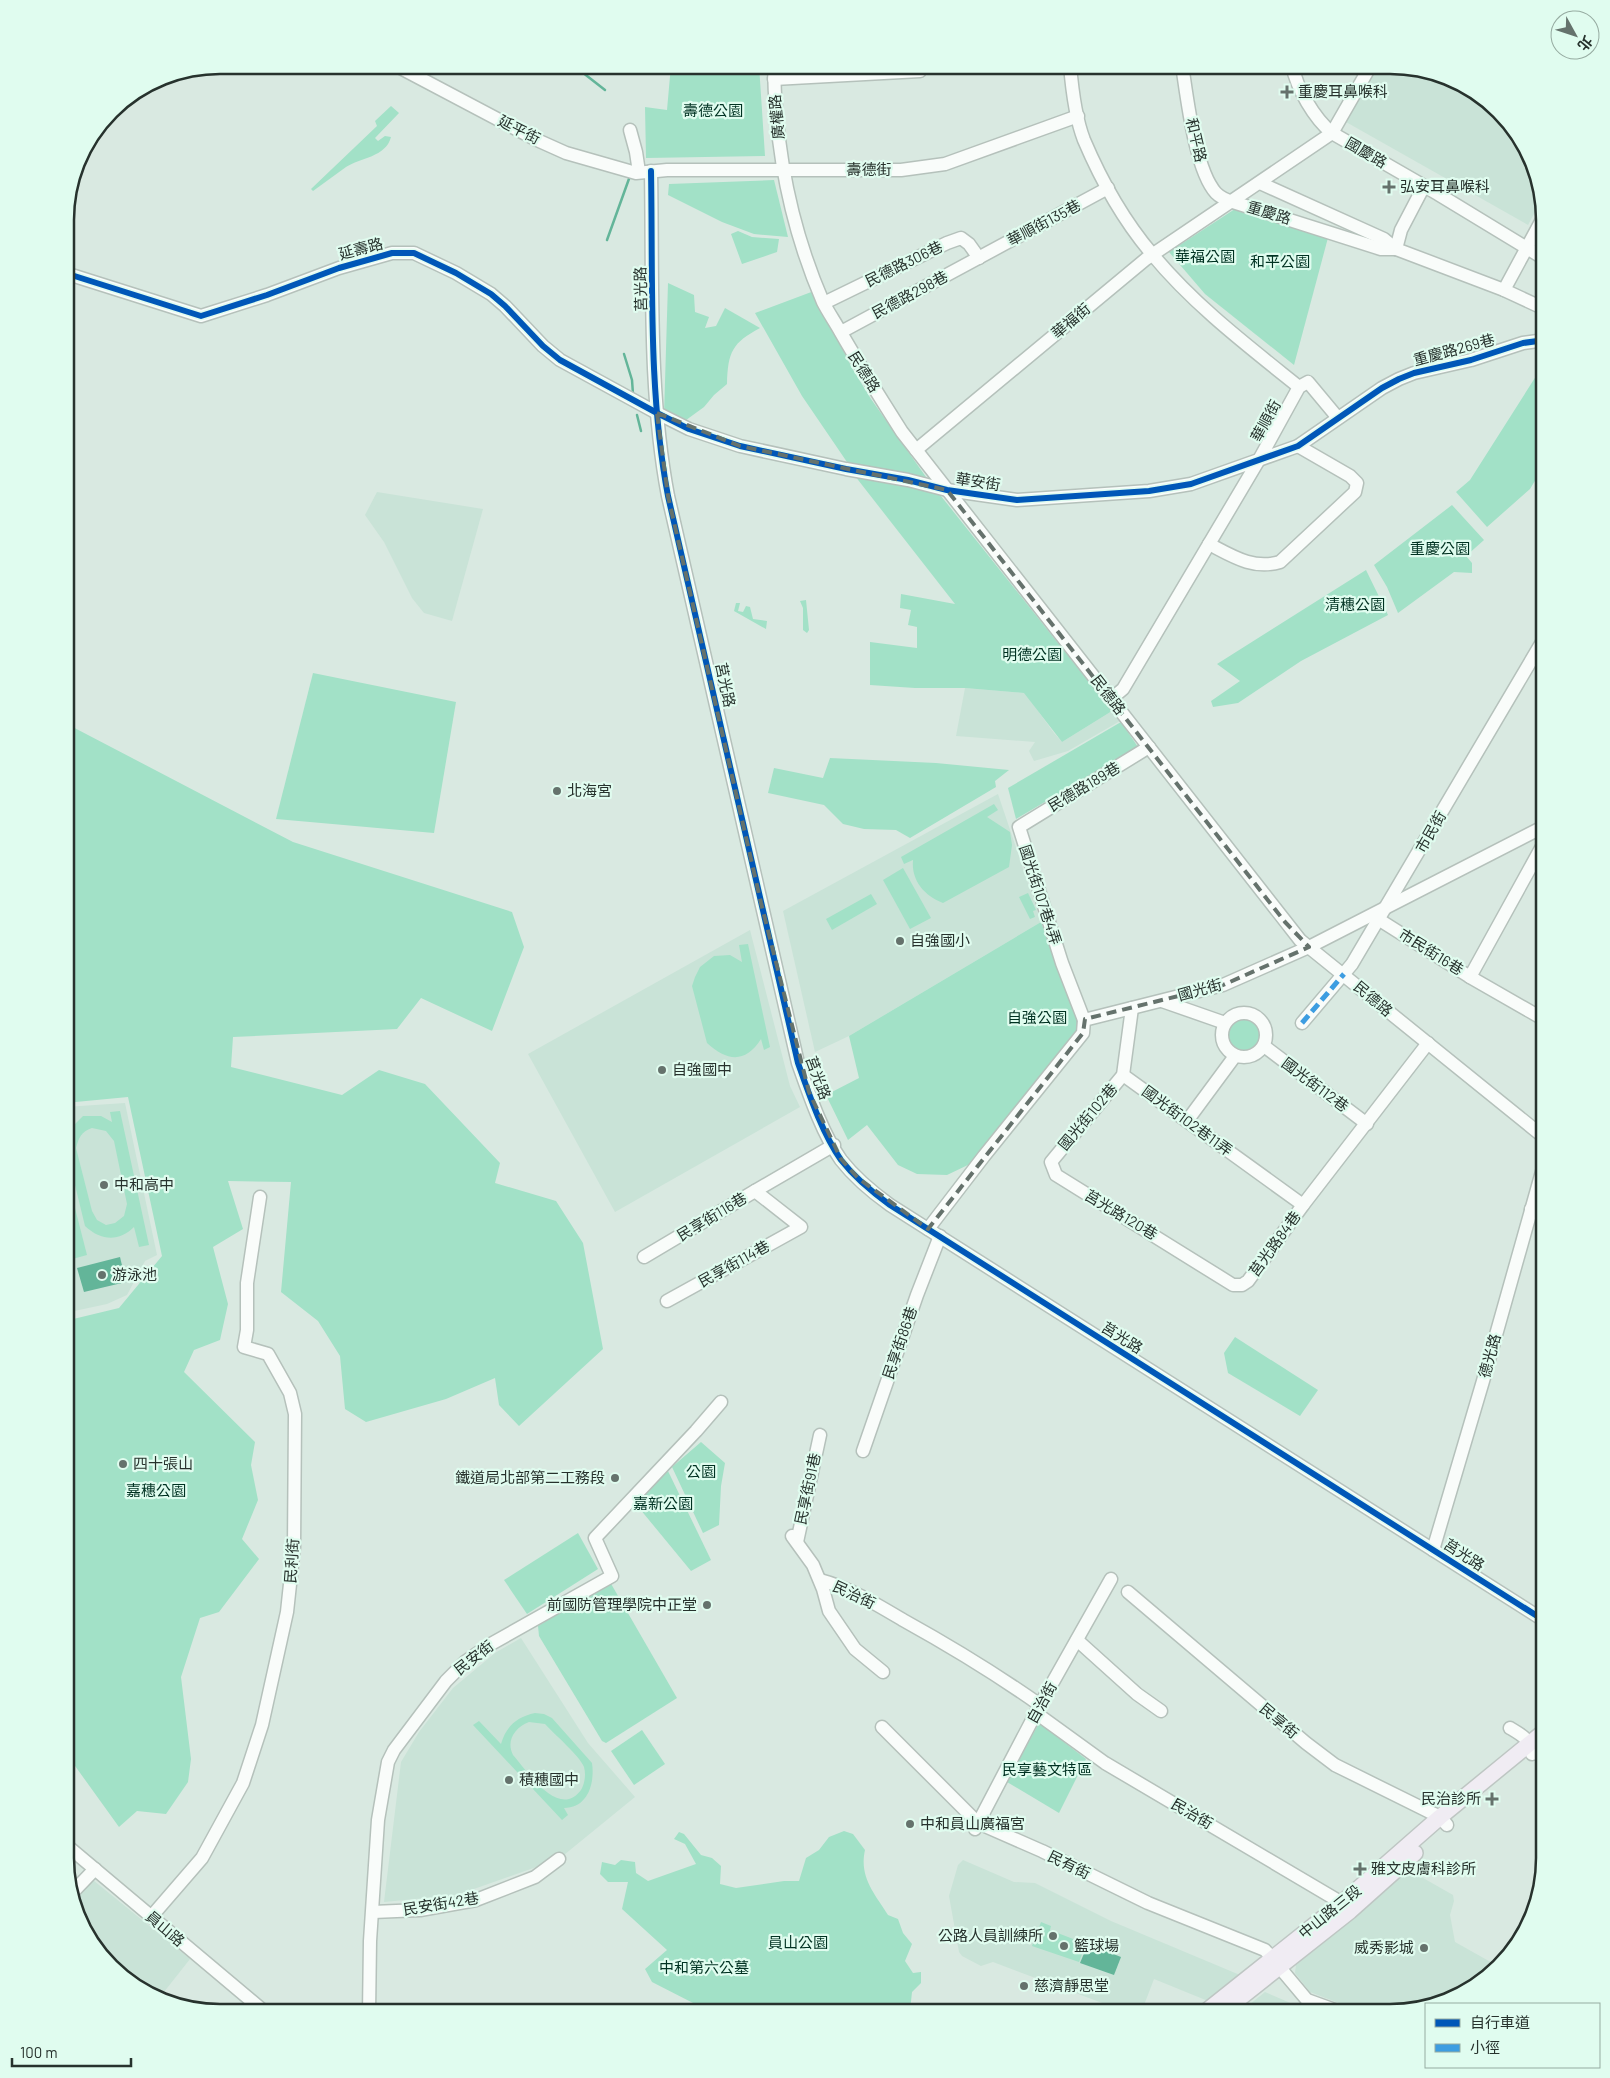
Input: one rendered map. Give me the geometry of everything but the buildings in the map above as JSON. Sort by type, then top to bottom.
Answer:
[{"type":"main road","name":"中山路三段","points":[[1217,2004],[1276,1963],[1346,1907],[1444,1821],[1536,1747]]},
{"type":"main road","name":"中山路三段","points":[[1232,2004],[1276,1963]]},
{"type":"street","name":"延平街","points":[[412,74],[566,153],[645,172]]},
{"type":"street","name":"廣權路","points":[[774,74],[782,169]]},
{"type":"street","points":[[774,79],[865,74]]},
{"type":"street","points":[[1071,74],[1083,139],[1124,217],[1152,255],[1200,304],[1299,387],[1308,382],[1338,418]]},
{"type":"street","name":"和平路","points":[[1183,74],[1192,126],[1203,169],[1217,194],[1233,202]]},
{"type":"street","name":"國慶路","points":[[1296,74],[1308,101],[1323,125],[1332,133],[1536,254]]},
{"type":"street","points":[[1260,183],[1332,133],[1365,74]]},
{"type":"street","name":"壽德街","points":[[645,172],[782,169],[901,170],[945,164],[1078,116]]},
{"type":"street","name":"莒光路","points":[[630,130],[636,152],[645,172],[657,413],[662,466],[668,496],[796,1054],[809,1092],[841,1159],[870,1190],[890,1205],[1536,1615]]},
{"type":"street","name":"民德路","points":[[782,169],[802,246],[824,303],[857,363],[916,450],[947,490],[1300,940],[1536,1131]]},
{"type":"street","name":"重慶路","points":[[1233,202],[1260,183],[1384,239],[1396,248],[1504,290],[1536,305]]},
{"type":"street","points":[[1396,248],[1401,230],[1424,186]]},
{"type":"street","name":"華順街135巷","points":[[979,258],[1108,188]]},
{"type":"street","name":"重慶路","points":[[1233,202],[1381,249],[1396,248]]},
{"type":"street","name":"華福街","points":[[916,450],[1152,255],[1233,202]]},
{"type":"street","points":[[1504,290],[1536,231]]},
{"type":"street","name":"民德路306巷","points":[[824,303],[938,247],[961,238],[979,258]]},
{"type":"street","name":"延壽路","points":[[74,276],[201,316],[267,295],[339,268],[392,253],[414,253],[456,273],[491,294],[543,346],[560,360],[657,413]]},
{"type":"street","name":"民德路298巷","points":[[841,332],[979,258]]},
{"type":"street","name":"重慶路269巷","points":[[1298,446],[1382,388],[1399,379],[1414,373],[1471,360],[1536,342]]},
{"type":"street","name":"華順街","points":[[1111,698],[1123,689],[1260,458],[1299,387]]},
{"type":"street","name":"華安街","points":[[657,413],[689,429],[740,446],[846,469],[908,480],[947,490],[1016,500],[1149,491],[1191,484],[1298,446]]},
{"type":"street","points":[[1209,544],[1247,563],[1268,565],[1280,562],[1355,492],[1357,483],[1350,476],[1298,446]]},
{"type":"street","name":"市民街","points":[[1302,1023],[1344,974],[1382,914],[1536,653]]},
{"type":"street","name":"民德路189巷","points":[[1019,827],[1149,747]]},
{"type":"street","name":"國光街107巷4弄","points":[[1019,827],[1062,963],[1084,1020]]},
{"type":"street","name":"國光街","points":[[1084,1020],[1223,986],[1382,914],[1536,831]]},
{"type":"street","name":"市民街16巷","points":[[1382,914],[1470,977],[1536,857]]},
{"type":"street","points":[[1470,977],[1536,1015]]},
{"type":"street","points":[[1161,1000],[1225,1023]]},
{"type":"street","name":"國光街102巷","points":[[1053,1167],[1051,1162],[1123,1075],[1132,1008]]},
{"type":"street","points":[[1237,1014],[1252,1014],[1264,1024],[1266,1031],[1264,1046],[1254,1055],[1248,1057],[1235,1056],[1227,1050],[1222,1038],[1225,1023],[1237,1014]]},
{"type":"street","points":[[928,1229],[1083,1033],[1084,1020]]},
{"type":"street","points":[[1303,1205],[1428,1043]]},
{"type":"street","name":"國光街112巷","points":[[1264,1046],[1367,1124]]},
{"type":"street","points":[[1187,1122],[1235,1056]]},
{"type":"street","name":"國光街102巷11弄","points":[[1123,1075],[1303,1205]]},
{"type":"street","points":[[755,1191],[834,1145]]},
{"type":"street","name":"莒光路120巷","points":[[1053,1167],[1056,1175],[1194,1260]]},
{"type":"street","name":"民享街116巷","points":[[644,1257],[755,1191],[801,1227]]},
{"type":"street","name":"德光路","points":[[1432,1550],[1483,1381],[1536,1192]]},
{"type":"street","name":"民利街","points":[[151,1917],[202,1858],[243,1783],[262,1725],[287,1612],[294,1547],[295,1414],[290,1393],[268,1354],[244,1347],[248,1330],[247,1283],[260,1196]]},
{"type":"street","name":"莒光路84巷","points":[[1194,1260],[1233,1285],[1242,1285],[1248,1281],[1303,1205]]},
{"type":"street","points":[[1531,1209],[1536,1212]]},
{"type":"street","name":"民享街114巷","points":[[667,1301],[801,1227]]},
{"type":"street","name":"民享街86巷","points":[[863,1451],[916,1295],[940,1236]]},
{"type":"street","name":"民安街","points":[[369,2004],[369,1958],[378,1820],[388,1762],[394,1750],[446,1681],[465,1662],[491,1644],[612,1576],[595,1538],[696,1432],[721,1402]]},
{"type":"street","name":"民享街91巷","points":[[820,1435],[794,1539],[813,1564],[820,1580]]},
{"type":"street","name":"自治街","points":[[976,1826],[1038,1709],[1111,1579]]},
{"type":"street","points":[[820,1580],[829,1611],[855,1649],[883,1672]]},
{"type":"street","name":"民治街","points":[[820,1580],[862,1596],[1005,1681],[1105,1763],[1346,1907]]},
{"type":"street","name":"民享街","points":[[1128,1592],[1306,1744],[1336,1765],[1444,1821]]},
{"type":"street","points":[[1077,1640],[1137,1694],[1161,1711]]},
{"type":"street","name":"民有街","points":[[882,1727],[976,1826],[1042,1851],[1148,1903],[1265,1950],[1307,2000],[1318,2004]]},
{"type":"street","points":[[1510,1728],[1536,1747]]},
{"type":"street","name":"員山路","points":[[74,1852],[255,2004]]},
{"type":"street","name":"民安街42巷","points":[[373,1912],[420,1910],[476,1900],[535,1877],[559,1859]]},
{"type":"street","points":[[77,1888],[95,1869]]},
{"type":"highlighted area","points":[[657,413],[740,446],[947,490],[1285,922],[1309,947],[1223,985],[1085,1019],[1083,1033],[928,1229],[858,1178],[841,1159],[809,1092],[761,903],[668,496]]},
{"type":"shaded area","points":[[1370,74],[1400,74],[1419,77],[1446,85],[1463,93],[1479,104],[1512,139],[1525,164],[1531,182],[1536,211],[1528,225],[1346,122]]},
{"type":"shaded area","points":[[377,492],[483,509],[452,621],[424,613],[412,598],[384,542],[365,515]]},
{"type":"shaded area","points":[[965,688],[1025,693],[1062,742],[1112,711],[1120,721],[1068,751],[1034,761],[1029,751],[1035,742],[956,736]]},
{"type":"shaded area","name":"自強國小","points":[[998,794],[1041,922],[849,1036],[815,1052],[783,911]]},
{"type":"shaded area","name":"自強國中","points":[[750,930],[790,1086],[800,1107],[615,1212],[528,1054]]},
{"type":"shaded area","name":"中和高中","points":[[125,1103],[157,1255],[145,1261],[127,1295],[107,1304],[74,1311],[74,1106]]},
{"type":"shaded area","name":"游泳池","points":[[120,1257],[126,1282],[84,1292],[77,1268]]},
{"type":"shaded area","name":"積穗國中","points":[[521,1638],[588,1743],[635,1797],[559,1859],[457,1895],[384,1902],[401,1762],[419,1732],[453,1688],[495,1653]]},
{"type":"shaded area","name":"公路人員訓練所","points":[[963,1860],[1014,1882],[1035,1883],[1111,1921],[1240,1975],[1208,2001],[1154,1979],[1144,2004],[1105,2004],[993,1962],[981,1966],[962,1956],[959,1952],[949,1896],[958,1865]]},
{"type":"shaded area","points":[[1409,1870],[1453,1895],[1454,1901],[1450,1915],[1455,1942],[1492,1962],[1471,1980],[1446,1993],[1409,2003],[1390,2004],[1341,2004],[1310,1992],[1295,1973],[1296,1965]]},
{"type":"shaded area","points":[[83,1872],[190,1959],[163,1993],[139,1980],[124,1968],[98,1939],[82,1905],[76,1881]]},
{"type":"shaded area","points":[[1088,1944],[1121,1957],[1114,1975],[1080,1963]]},
{"type":"shaded area","points":[[1265,1992],[1293,2004],[1250,2004]]},
{"type":"green space","name":"壽德公園","points":[[670,74],[760,74],[765,156],[646,158],[645,107],[667,110]]},
{"type":"green space","points":[[391,106],[399,113],[375,138],[378,141],[385,136],[391,137],[384,149],[346,167],[313,191],[311,189],[377,126],[375,121]]},
{"type":"green space","points":[[774,180],[788,237],[754,234],[722,222],[668,195],[669,184]]},
{"type":"green space","name":"和平公園","points":[[1238,207],[1329,234],[1294,365],[1205,294],[1169,252]]},
{"type":"green space","points":[[738,231],[752,237],[779,239],[777,252],[742,264],[731,234]]},
{"type":"green space","points":[[668,283],[694,295],[695,312],[709,317],[705,328],[716,326],[725,308],[760,328],[743,339],[733,350],[730,356],[727,384],[704,407],[682,423],[664,415]]},
{"type":"green space","points":[[814,291],[852,368],[871,399],[926,477],[890,473],[849,465],[802,396],[755,313]]},
{"type":"green space","name":"重慶公園","points":[[1536,376],[1536,479],[1530,489],[1487,527],[1456,492],[1470,480]]},
{"type":"green space","name":"明德公園","points":[[855,476],[937,491],[1112,711],[1062,742],[1024,693],[965,688],[915,688],[870,685],[870,642],[917,648],[917,627],[908,625],[911,610],[900,608],[901,594],[955,604]]},
{"type":"green space","name":"重慶公園","points":[[1452,505],[1484,540],[1466,556],[1472,563],[1472,573],[1454,572],[1398,613],[1387,587],[1374,565]]},
{"type":"green space","name":"清穗公園","points":[[1366,570],[1388,615],[1301,661],[1238,703],[1213,707],[1211,701],[1240,681],[1217,664]]},
{"type":"green space","points":[[806,600],[809,630],[807,633],[803,630],[803,608],[800,601]]},
{"type":"green space","points":[[736,603],[740,603],[738,611],[743,612],[746,606],[750,607],[753,619],[767,621],[766,629],[734,611]]},
{"type":"green space","points":[[313,673],[456,702],[434,833],[276,819]]},
{"type":"green space","points":[[1121,722],[1138,747],[1016,819],[1008,788]]},
{"type":"green space","name":"嘉穗公園","points":[[74,728],[293,842],[512,912],[524,947],[492,1031],[421,998],[397,1029],[233,1037],[231,1067],[342,1095],[379,1070],[425,1084],[500,1163],[495,1183],[556,1201],[583,1243],[603,1349],[519,1426],[499,1405],[495,1378],[446,1399],[366,1422],[345,1409],[340,1356],[318,1321],[281,1292],[291,1182],[228,1181],[243,1229],[213,1247],[228,1304],[220,1340],[194,1350],[184,1372],[255,1442],[251,1465],[258,1500],[242,1539],[259,1559],[219,1612],[200,1618],[181,1677],[191,1759],[188,1782],[166,1814],[137,1811],[119,1827],[74,1764],[74,1319],[119,1308],[162,1256],[128,1097],[74,1102]]},
{"type":"green space","points":[[830,758],[936,763],[1009,770],[995,781],[996,787],[910,838],[896,830],[864,829],[843,824],[824,805],[768,793],[774,768],[823,778]]},
{"type":"green space","points":[[994,804],[998,810],[987,817],[1010,832],[1012,845],[1009,867],[943,903],[936,900],[920,887],[914,875],[913,860],[904,864],[901,857]]},
{"type":"green space","points":[[903,868],[931,918],[910,929],[883,880]]},
{"type":"green space","points":[[1028,893],[1036,910],[1033,911],[1035,917],[1030,919],[1019,897]]},
{"type":"green space","points":[[871,894],[877,904],[832,930],[826,919]]},
{"type":"green space","name":"自強公園","points":[[1041,922],[1081,1026],[970,1164],[947,1175],[917,1174],[898,1165],[867,1125],[848,1140],[826,1095],[859,1078],[849,1036]]},
{"type":"green space","points":[[748,944],[770,1047],[764,1050],[761,1039],[749,1053],[736,1057],[722,1053],[707,1043],[692,986],[700,967],[714,956],[730,955],[742,962],[739,945]]},
{"type":"green space","points":[[1248,1015],[1255,1018],[1261,1024],[1264,1035],[1263,1043],[1255,1052],[1248,1055],[1240,1055],[1233,1052],[1225,1043],[1224,1031],[1227,1024],[1236,1016]]},
{"type":"green space","points":[[120,1111],[149,1245],[139,1247],[134,1227],[122,1235],[110,1238],[97,1235],[85,1226],[74,1181],[74,1125],[83,1116],[101,1116],[112,1122],[110,1112]],"holes":[[[92,1128],[106,1131],[114,1141],[127,1204],[124,1216],[115,1223],[106,1225],[97,1220],[92,1211],[76,1148],[81,1135]]]},
{"type":"green space","points":[[74,1204],[87,1255],[74,1259]]},
{"type":"green space","points":[[1235,1337],[1318,1390],[1300,1416],[1228,1373],[1224,1353]]},
{"type":"green space","name":"公園","points":[[701,1442],[725,1463],[721,1486],[719,1525],[703,1533],[672,1467]]},
{"type":"green space","name":"嘉新公園","points":[[668,1471],[711,1560],[691,1571],[635,1503]]},
{"type":"green space","points":[[578,1533],[598,1569],[527,1614],[504,1580]]},
{"type":"green space","points":[[610,1582],[677,1698],[606,1743],[602,1741],[539,1636],[538,1626]]},
{"type":"green space","points":[[535,1713],[544,1714],[552,1718],[592,1763],[591,1786],[588,1793],[579,1804],[564,1808],[568,1815],[562,1820],[473,1725],[479,1721],[501,1744],[506,1732],[513,1723]],"holes":[[[529,1722],[545,1724],[582,1762],[584,1767],[585,1779],[581,1790],[572,1798],[563,1799],[544,1790],[526,1771],[511,1750],[511,1740],[519,1728]]]},
{"type":"green space","name":"民享藝文特區","points":[[1039,1723],[1086,1759],[1059,1813],[1007,1782]]},
{"type":"green space","points":[[642,1730],[665,1764],[634,1785],[611,1751]]},
{"type":"green space","points":[[844,1831],[853,1834],[865,1850],[864,1868],[873,1892],[888,1915],[898,1919],[903,1933],[912,1944],[905,1961],[913,1973],[921,1972],[921,1983],[912,1992],[911,2004],[695,2004],[652,1982],[645,1969],[667,1950],[622,1909],[628,1882],[608,1882],[600,1874],[602,1862],[615,1865],[621,1860],[635,1862],[636,1873],[648,1881],[696,1864],[685,1844],[674,1839],[679,1832],[684,1834],[701,1855],[712,1858],[721,1866],[720,1884],[736,1888],[784,1881],[799,1881],[806,1858],[819,1850],[829,1837]]},
{"type":"green space","name":"籃球場","points":[[1041,1922],[1051,1926],[1050,1930],[1086,1944],[1079,1962],[1032,1946]]},
{"type":"waterway","points":[[585,74],[605,90]]},
{"type":"waterway","points":[[607,240],[630,176]]},
{"type":"waterway","points":[[624,354],[632,380],[633,394]]},
{"type":"waterway","points":[[637,415],[641,431]]},
{"type":"marked path","points":[[1302,1023],[1344,974]]},
{"type":"cycle path","points":[[651,171],[654,375],[657,416],[668,496],[798,1063],[816,1113],[834,1149],[846,1167],[870,1190],[890,1205],[1536,1615]]},
{"type":"cycle path","points":[[74,276],[201,316],[267,295],[339,268],[392,253],[414,253],[456,273],[491,294],[543,346],[560,360],[689,429],[740,446],[846,469],[908,480],[947,490],[1017,500],[1149,491],[1191,484],[1298,446],[1382,388],[1399,379],[1414,373],[1471,360],[1523,343],[1536,341]]},
{"type":"place","name":"重慶耳鼻喉科","points":[[1287,92]]},
{"type":"place","name":"弘安耳鼻喉科","points":[[1389,187]]},
{"type":"place","name":"北海宮","points":[[557,791]]},
{"type":"place","name":"自強國小","points":[[900,941]]},
{"type":"place","name":"自強國中","points":[[662,1070]]},
{"type":"place","name":"中和高中","points":[[104,1185]]},
{"type":"place","name":"游泳池","points":[[102,1275]]},
{"type":"place","name":"四十張山","points":[[123,1464]]},
{"type":"place","name":"鐵道局北部第二工務段","points":[[615,1478]]},
{"type":"place","name":"前國防管理學院中正堂","points":[[707,1605]]},
{"type":"place","name":"積穗國中","points":[[509,1780]]},
{"type":"place","name":"民治診所","points":[[1492,1799]]},
{"type":"place","name":"中和員山廣福宮","points":[[910,1824]]},
{"type":"place","name":"雅文皮膚科診所","points":[[1360,1869]]},
{"type":"place","name":"公路人員訓練所","points":[[1053,1936]]},
{"type":"place","name":"籃球場","points":[[1064,1946]]},
{"type":"place","name":"威秀影城","points":[[1424,1948]]},
{"type":"place","name":"慈濟靜思堂","points":[[1024,1986]]},
{"type":"park label","name":"華福公園","points":[[1205,257]]},
{"type":"park label","name":"員山公園","points":[[798,1943]]},
{"type":"park label","name":"中和第六公墓","points":[[704,1968]]}]
